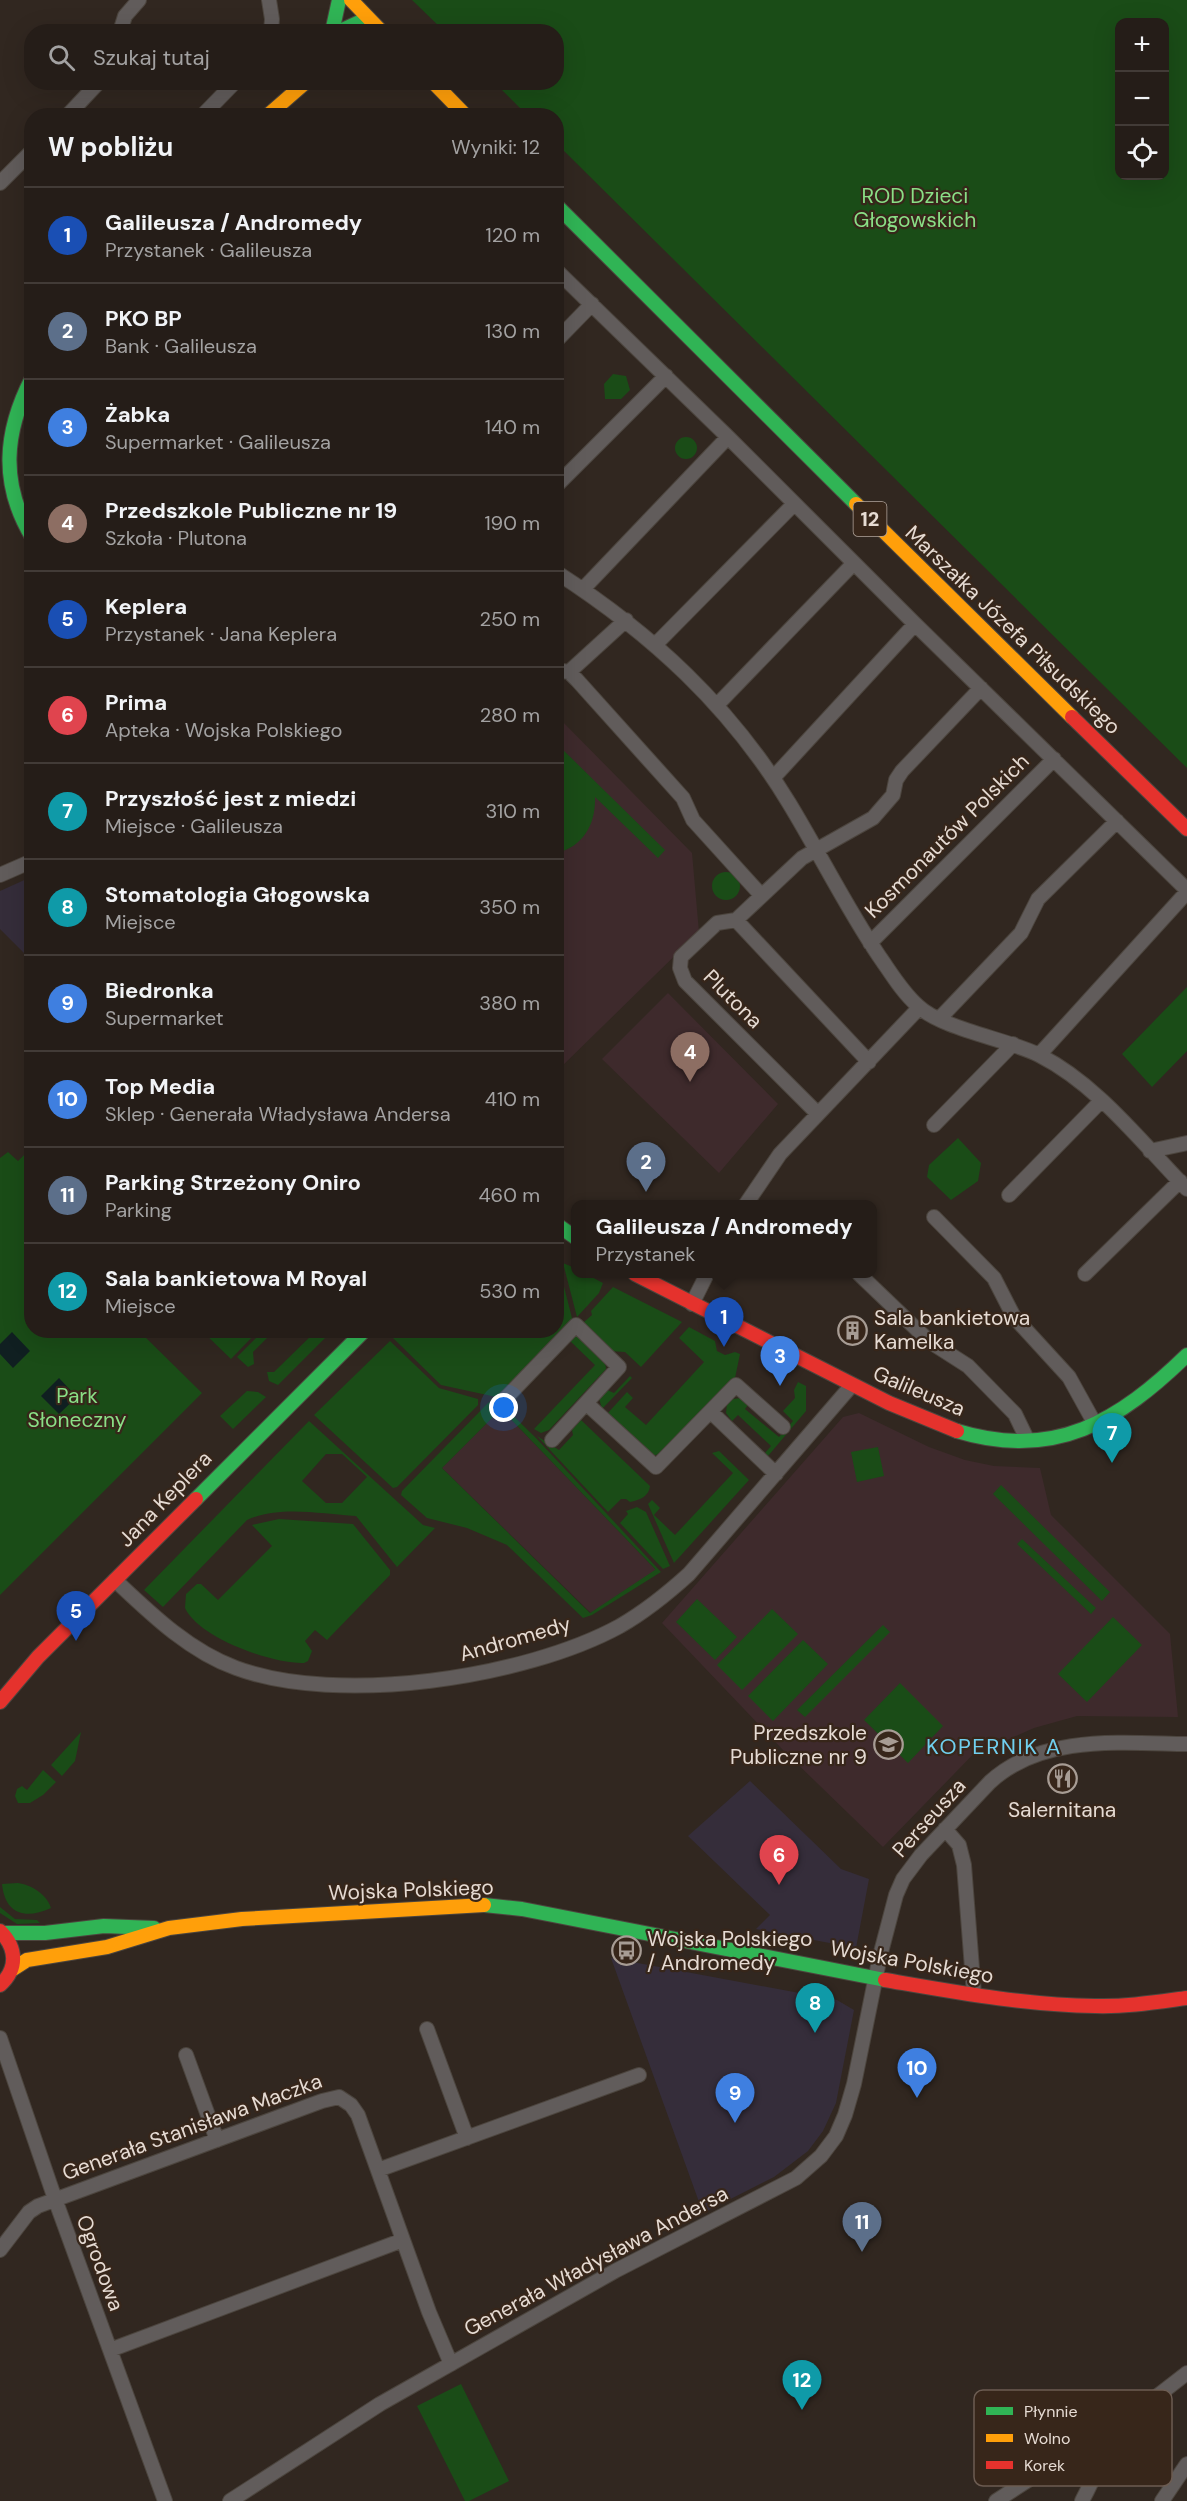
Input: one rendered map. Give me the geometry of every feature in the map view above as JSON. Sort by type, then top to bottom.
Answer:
[{"type":"street","points":[[122,24],[125,16],[138,0]]},
{"type":"street","points":[[269,0],[272,24]]},
{"type":"street","points":[[334,24],[339,0]]},
{"type":"street","points":[[351,0],[374,24]]},
{"type":"street","points":[[355,24],[368,18]]},
{"type":"street","points":[[365,24],[368,18]]},
{"type":"street","points":[[75,108],[91,90]]},
{"type":"street","points":[[210,108],[227,90]]},
{"type":"street","points":[[284,99],[289,90]]},
{"type":"street","points":[[275,108],[296,90]]},
{"type":"street","points":[[441,90],[458,108]]},
{"type":"street","points":[[0,183],[24,159]]},
{"type":"street","name":"Marszałka Józefa Piłsudskiego","points":[[564,214],[960,608],[1187,829]]},
{"type":"street","name":"Kosmonautów Polskich","points":[[564,277],[1187,891],[1039,1055]]},
{"type":"street","points":[[564,333],[592,303]]},
{"type":"street","points":[[564,478],[666,376]]},
{"type":"street","points":[[24,398],[6,436],[11,490],[24,521]]},
{"type":"street","points":[[583,589],[728,437]]},
{"type":"street","points":[[655,645],[794,504]]},
{"type":"street","points":[[717,705],[853,564]]},
{"type":"street","name":"Kosmonautów Polskich","points":[[564,577],[626,620],[655,645],[737,727],[772,778],[870,943],[897,982],[919,1008],[939,1019],[1039,1055],[1067,1071],[1101,1101],[1183,1185]]},
{"type":"street","points":[[564,670],[626,620]]},
{"type":"street","points":[[772,778],[915,624]]},
{"type":"street","points":[[564,672],[683,798],[693,820],[762,895]]},
{"type":"street","points":[[816,850],[879,813],[893,795],[896,780],[902,771],[981,688]]},
{"type":"street","name":"Kosmonautów Polskich","points":[[870,943],[1054,759]]},
{"type":"street","points":[[939,1019],[1016,940],[1038,899],[1117,821]]},
{"type":"street","name":"Plutona","points":[[816,850],[794,865],[736,920],[717,922],[681,957],[680,968],[685,981],[817,1113]]},
{"type":"street","points":[[0,875],[24,864]]},
{"type":"street","points":[[736,920],[868,1062]]},
{"type":"street","points":[[749,1200],[780,1154],[919,1008]]},
{"type":"street","points":[[934,1125],[1013,1044]]},
{"type":"street","points":[[1009,1195],[1101,1101]]},
{"type":"street","points":[[1150,1151],[1187,1143]]},
{"type":"street","points":[[1085,1274],[1183,1185]]},
{"type":"street","points":[[934,1217],[994,1278],[1014,1317],[1069,1377],[1095,1424]]},
{"type":"street","name":"Galileusza","points":[[643,1278],[915,1415],[963,1433],[1003,1440],[1042,1439],[1077,1431],[1113,1417],[1142,1398],[1187,1355]]},
{"type":"street","points":[[692,1304],[705,1278]]},
{"type":"street","points":[[862,1278],[929,1341],[968,1366],[1015,1414],[1022,1424],[1027,1439]]},
{"type":"street","points":[[552,1440],[619,1367],[576,1325],[564,1337]]},
{"type":"street","name":"Jana Keplera","points":[[0,1702],[38,1657],[357,1338]]},
{"type":"street","points":[[502,1402],[564,1338]]},
{"type":"street","points":[[586,1403],[656,1467],[736,1385],[783,1427]]},
{"type":"street","name":"Andromedy","points":[[115,1580],[161,1623],[217,1660],[268,1679],[335,1686],[447,1679],[542,1657],[620,1625],[658,1602],[689,1574],[852,1385]]},
{"type":"street","points":[[711,1412],[776,1474]]},
{"type":"street","name":"Perseusza","points":[[876,1978],[896,1895],[912,1865],[1000,1772],[1032,1756],[1072,1745],[1187,1744]]},
{"type":"street","points":[[945,1829],[959,1845],[964,1865],[974,1994]]},
{"type":"street","name":"Wojska Polskiego","points":[[13,1969],[27,1960],[108,1947],[169,1928],[242,1918],[491,1905],[522,1909],[876,1978],[1045,2004],[1096,2006],[1152,2003],[1187,1998]]},
{"type":"street","name":"Wojska Polskiego","points":[[2,1932],[45,1933],[104,1926],[169,1928]]},
{"type":"street","points":[[0,1985],[13,1969],[14,1949],[2,1932]]},
{"type":"street","name":"Generała Władysława Andersa","points":[[230,2501],[380,2404],[615,2271],[796,2178],[809,2168],[836,2136],[845,2115],[855,2085],[876,1978]]},
{"type":"street","points":[[428,2029],[467,2138]]},
{"type":"street","name":"Ogrodowa","points":[[0,2038],[5,2067],[165,2501]]},
{"type":"street","points":[[186,2055],[218,2140]]},
{"type":"street","points":[[378,2170],[639,2075]]},
{"type":"street","name":"Generała Stanisława Maczka","points":[[0,2250],[28,2212],[55,2199],[322,2101],[339,2097],[351,2105],[358,2115],[451,2364]]},
{"type":"street","points":[[110,2350],[403,2240]]},
{"type":"street","points":[[1163,2390],[1187,2373]]},
{"type":"street","points":[[1162,2501],[1187,2464]]},
{"type":"street","points":[[996,2501],[1020,2486]]},
{"type":"street","points":[[1082,2501],[1089,2486]]},
{"type":"shaded area","points":[[564,723],[692,853],[699,932],[564,1064]]},
{"type":"shaded area","points":[[24,880],[24,953],[0,929],[0,891]]},
{"type":"shaded area","points":[[668,993],[778,1104],[719,1173],[602,1059]]},
{"type":"shaded area","points":[[12,1332],[30,1351],[13,1368],[0,1354],[0,1344]]},
{"type":"shaded area","points":[[59,1378],[77,1397],[59,1414],[41,1396]]},
{"type":"shaded area","points":[[501,1409],[656,1570],[591,1613],[442,1468]]},
{"type":"shaded area","points":[[859,1413],[929,1447],[965,1460],[994,1466],[1040,1468],[1051,1515],[1170,1634],[1178,1717],[1077,1716],[1034,1728],[1007,1740],[990,1737],[883,1847],[783,1750],[662,1623],[843,1417]]},
{"type":"shaded area","points":[[750,1781],[841,1869],[869,1879],[856,1948],[756,1929],[770,1915],[688,1836]]},
{"type":"shaded area","points":[[611,1958],[837,2000],[854,2010],[836,2103],[823,2131],[808,2151],[774,2177],[703,2213]]},
{"type":"green space","name":"ROD Dzieci Głogowskich","points":[[412,0],[1187,0],[1187,768],[564,151],[564,108],[520,108],[502,90],[564,90],[564,24],[437,24]]},
{"type":"green space","points":[[613,374],[626,376],[630,390],[621,399],[605,399],[604,384]]},
{"type":"green space","points":[[682,437],[690,437],[697,444],[697,452],[690,459],[682,459],[675,452],[675,444]]},
{"type":"green space","points":[[564,751],[665,850],[658,858],[595,797],[593,816],[587,832],[564,851]]},
{"type":"green space","points":[[726,872],[736,876],[740,886],[736,896],[726,900],[716,896],[712,886],[716,876]]},
{"type":"green space","points":[[1187,987],[1187,1051],[1152,1087],[1122,1054]]},
{"type":"green space","points":[[958,1138],[981,1163],[978,1181],[951,1200],[927,1177],[929,1165]]},
{"type":"green space","name":"Park Słoneczny","points":[[8,1152],[18,1161],[24,1155],[24,1338],[146,1338],[202,1393],[0,1595],[0,1158]]},
{"type":"green space","points":[[564,1263],[571,1266],[571,1278],[594,1278],[603,1283],[599,1293],[577,1317]]},
{"type":"green space","points":[[564,1287],[573,1322],[564,1332]]},
{"type":"green space","points":[[613,1287],[682,1322],[641,1367],[625,1352],[609,1351],[584,1326],[584,1322],[592,1315],[591,1311]]},
{"type":"green space","points":[[689,1327],[715,1341],[717,1351],[725,1355],[735,1352],[740,1354],[735,1378],[661,1453],[653,1456],[607,1414],[627,1392],[633,1398],[625,1407],[646,1425],[704,1362],[679,1338]]},
{"type":"green space","points":[[574,1336],[580,1336],[605,1361],[606,1369],[549,1430],[541,1433],[534,1429],[595,1365],[569,1340]]},
{"type":"green space","points":[[209,1338],[251,1338],[231,1359]]},
{"type":"green space","points":[[256,1338],[267,1338],[253,1352],[254,1364],[248,1367],[237,1357]]},
{"type":"green space","points":[[309,1338],[325,1338],[278,1385],[269,1381],[267,1372],[274,1372]]},
{"type":"green space","points":[[393,1338],[558,1338],[501,1398],[441,1385]]},
{"type":"green space","points":[[390,1341],[439,1388],[478,1399],[478,1405],[397,1487],[393,1488],[314,1415]]},
{"type":"green space","points":[[630,1376],[632,1378],[602,1409],[599,1398],[605,1389],[614,1393]]},
{"type":"green space","points":[[798,1382],[806,1386],[806,1411],[768,1456],[765,1453],[771,1446],[738,1415],[732,1421],[726,1413],[727,1404],[733,1399],[740,1398],[748,1405],[745,1409],[779,1437],[793,1421],[783,1411],[795,1398],[794,1390]]},
{"type":"green space","points":[[247,1391],[258,1392],[266,1397],[233,1429],[220,1416]]},
{"type":"green space","points":[[492,1401],[501,1404],[536,1438],[661,1572],[592,1615],[583,1618],[507,1545],[467,1528],[427,1518],[401,1495],[402,1491]],"holes":[[[501,1409],[655,1569],[590,1613],[442,1468]]]},
{"type":"green space","points":[[581,1420],[650,1486],[646,1495],[630,1502],[621,1499],[608,1512],[537,1436],[559,1450],[573,1435],[572,1430]]},
{"type":"green space","points":[[309,1421],[423,1525],[435,1528],[397,1567],[356,1516],[301,1512],[260,1515],[247,1520],[163,1607],[144,1590]],"holes":[[[326,1454],[342,1454],[367,1477],[342,1503],[326,1503],[302,1481]]]},
{"type":"green space","points":[[878,1447],[884,1476],[857,1482],[851,1452]]},
{"type":"green space","points":[[719,1451],[749,1480],[674,1563],[648,1504],[652,1500],[660,1508],[654,1515],[675,1535],[733,1473],[712,1453]]},
{"type":"green space","points":[[1001,1485],[1110,1592],[1102,1601],[993,1494]]},
{"type":"green space","points":[[637,1507],[646,1512],[670,1566],[663,1569],[620,1523],[628,1514],[626,1511]]},
{"type":"green space","points":[[279,1519],[353,1524],[390,1570],[390,1575],[327,1640],[315,1630],[305,1641],[312,1651],[308,1661],[304,1663],[256,1654],[220,1639],[193,1619],[185,1608],[186,1594],[197,1584],[201,1584],[218,1600],[272,1546],[252,1525]]},
{"type":"green space","points":[[1022,1539],[1096,1608],[1091,1614],[1017,1544]]},
{"type":"green space","points":[[697,1599],[737,1637],[715,1660],[676,1622]]},
{"type":"green space","points":[[772,1609],[798,1634],[742,1690],[717,1665]]},
{"type":"green space","points":[[1113,1617],[1142,1645],[1087,1702],[1058,1674]]},
{"type":"green space","points":[[883,1625],[890,1632],[805,1717],[797,1710]]},
{"type":"green space","points":[[803,1640],[828,1664],[773,1721],[748,1696]]},
{"type":"green space","points":[[900,1683],[943,1726],[908,1763],[864,1720]]},
{"type":"green space","points":[[81,1732],[75,1761],[62,1776],[51,1765]]},
{"type":"green space","points":[[43,1770],[56,1782],[43,1795],[30,1803],[18,1803],[15,1796],[17,1789],[22,1786],[27,1790]]},
{"type":"green space","points":[[18,1883],[38,1891],[46,1898],[51,1908],[42,1912],[25,1914],[12,1908],[7,1902],[2,1884]]},
{"type":"green space","points":[[0,1907],[15,1919],[37,1920],[40,1923],[17,1924],[0,1913]]},
{"type":"green space","points":[[461,2384],[509,2481],[469,2501],[465,2501],[417,2406]]},
{"type":"traffic: fast","points":[[334,24],[339,0]]},
{"type":"traffic: fast","points":[[355,24],[368,18]]},
{"type":"traffic: fast","points":[[564,213],[856,504]]},
{"type":"traffic: fast","points":[[24,396],[11,438],[10,458],[15,497],[24,521]]},
{"type":"traffic: fast","points":[[564,1230],[571,1234]]},
{"type":"traffic: fast","points":[[196,1499],[357,1338]]},
{"type":"traffic: fast","points":[[957,1431],[992,1439],[1025,1441],[1055,1438],[1083,1429],[1110,1416],[1136,1399],[1187,1355]]},
{"type":"traffic: fast","points":[[484,1905],[522,1909],[885,1980]]},
{"type":"traffic: fast","points":[[3,1933],[45,1933],[104,1926],[154,1928]]},
{"type":"traffic: slow","points":[[351,0],[374,24]]},
{"type":"traffic: slow","points":[[276,108],[297,90]]},
{"type":"traffic: slow","points":[[441,90],[458,108]]},
{"type":"traffic: slow","points":[[856,504],[1072,717]]},
{"type":"traffic: slow","points":[[13,1969],[27,1960],[107,1947],[169,1928],[242,1919],[484,1905]]},
{"type":"traffic: jam","points":[[1072,717],[1187,829]]},
{"type":"traffic: jam","points":[[643,1278],[889,1403],[957,1431]]},
{"type":"traffic: jam","points":[[0,1702],[38,1657],[196,1499]]},
{"type":"traffic: jam","points":[[0,1931],[10,1944],[13,1958],[10,1972],[0,1985]]},
{"type":"traffic: jam","points":[[885,1980],[990,1997],[1068,2005],[1118,2006],[1187,1998]]},
{"type":"place","name":"Przedszkole Publiczne nr 19","points":[[690,1082]]},
{"type":"place","name":"PKO BP","points":[[646,1192]]},
{"type":"place","name":"Sala bankietowa Kamelka","points":[[853,1330]]},
{"type":"place","name":"Galileusza / Andromedy","points":[[724,1347]]},
{"type":"place","name":"Żabka","points":[[780,1386]]},
{"type":"place","name":"Przyszłość jest z miedzi","points":[[1112,1463]]},
{"type":"place","name":"Keplera","points":[[76,1641]]},
{"type":"place","name":"Przedszkole Publiczne nr 9","points":[[888,1745]]},
{"type":"place","name":"Salernitana","points":[[1062,1779]]},
{"type":"place","name":"Prima","points":[[779,1885]]},
{"type":"place","name":"Wojska Polskiego / Andromedy","points":[[626,1951]]},
{"type":"place","name":"Stomatologia Głogowska","points":[[815,2033]]},
{"type":"place","name":"Top Media","points":[[917,2098]]},
{"type":"place","name":"Biedronka","points":[[735,2123]]},
{"type":"place","name":"Parking Strzeżony Oniro","points":[[862,2252]]},
{"type":"place","name":"Sala bankietowa M Royal","points":[[802,2410]]},
{"type":"district","name":"KOPERNIK A","points":[[994,1746]]}]
